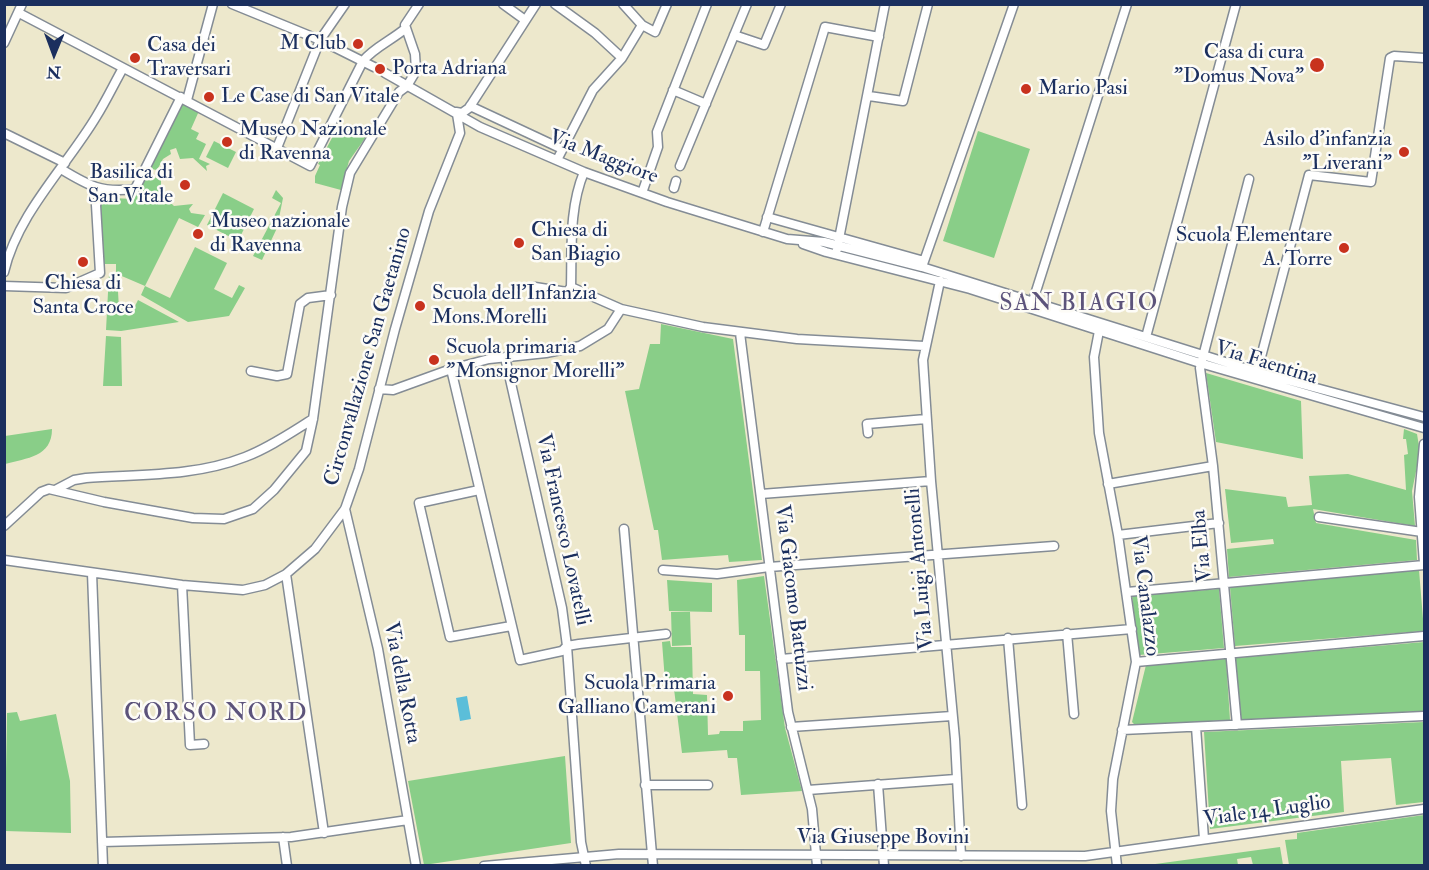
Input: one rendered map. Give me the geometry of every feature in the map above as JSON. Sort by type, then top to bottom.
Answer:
[{"type":"street","points":[[4,133],[63,166],[91,187],[102,190],[135,189],[184,98],[213,4]]},
{"type":"street","points":[[232,4],[320,40],[374,67]]},
{"type":"street","points":[[277,148],[320,40],[345,4]]},
{"type":"street","points":[[4,526],[45,489],[193,518],[224,519],[253,509],[287,476],[306,451],[313,419],[342,207],[350,173],[399,92],[414,77],[416,61],[406,22],[419,4]]},
{"type":"street","points":[[503,4],[525,20]]},
{"type":"street","points":[[456,112],[462,113],[469,107],[536,4]]},
{"type":"street","points":[[555,4],[567,8],[622,58]]},
{"type":"street","points":[[623,4],[642,25],[655,32],[667,4]]},
{"type":"street","points":[[642,193],[658,147],[657,132],[706,4]]},
{"type":"street","points":[[680,166],[747,4]]},
{"type":"street","points":[[735,35],[764,45],[781,4]]},
{"type":"street","points":[[833,254],[839,242],[885,4]]},
{"type":"street","points":[[869,96],[903,101],[928,4]]},
{"type":"street","points":[[926,277],[923,264],[1014,4]]},
{"type":"street","points":[[1034,310],[1032,300],[1126,4]]},
{"type":"street","points":[[1146,337],[1236,4]]},
{"type":"street","points":[[4,43],[21,9],[123,68],[310,166],[363,61],[373,50],[390,42],[406,28]]},
{"type":"street","points":[[557,160],[593,90],[622,58],[642,25]]},
{"type":"street","points":[[763,232],[825,27],[879,37]]},
{"type":"street","points":[[1257,372],[1309,175],[1371,182],[1390,58],[1395,56],[1425,57]]},
{"type":"street","points":[[4,272],[24,223],[96,117],[123,68]]},
{"type":"street","name":"Via Maggiore","points":[[385,73],[480,127],[584,172],[642,193],[833,254],[926,277],[1034,310],[1100,327]]},
{"type":"street","points":[[673,90],[706,104]]},
{"type":"street","points":[[469,107],[471,119],[480,127]]},
{"type":"street","name":"Via Maggiore","points":[[469,107],[562,149]]},
{"type":"street","points":[[456,112],[460,119],[460,133],[473,126],[480,127]]},
{"type":"street","name":"Circonvallazione San Gaetanino","points":[[4,560],[182,585],[243,590],[265,585],[286,574],[315,549],[345,510],[359,469],[429,211],[460,133]]},
{"type":"street","points":[[535,287],[567,292],[571,287],[573,217],[577,189],[584,172]]},
{"type":"street","points":[[1202,359],[1249,179]]},
{"type":"street","points":[[4,285],[66,288],[100,273],[96,205],[102,190]]},
{"type":"street","name":"Via Maggiore","points":[[767,218],[839,242],[923,264],[1059,308],[1062,313],[1100,327]]},
{"type":"street","name":"Via Maggiore","points":[[795,240],[839,242]]},
{"type":"street","points":[[940,281],[945,279],[971,286],[982,284]]},
{"type":"street","name":"Via Luigi Antonelli","points":[[940,281],[924,346],[926,419],[952,716],[961,856]]},
{"type":"street","points":[[571,287],[621,309],[740,333],[797,339],[924,346]]},
{"type":"street","points":[[251,371],[277,376],[287,374],[300,304],[308,298],[331,295]]},
{"type":"street","points":[[379,389],[393,390],[451,369],[506,357],[546,353],[580,346],[608,328],[621,309]]},
{"type":"street","points":[[1100,327],[1146,337],[1202,359],[1425,417]]},
{"type":"street","name":"Via Faentina","points":[[1100,327],[1425,428]]},
{"type":"street","name":"Via Canalazzo","points":[[1100,327],[1094,357],[1099,433],[1118,535],[1136,662],[1113,779],[1114,854],[1117,866]]},
{"type":"street","name":"Via Giacomo Battuzzi","points":[[740,333],[781,659],[791,727],[808,790],[817,866]]},
{"type":"street","name":"Via Francesco Lovatelli","points":[[506,357],[562,608],[567,646],[573,752],[586,866]]},
{"type":"street","name":"Via Elba","points":[[1202,359],[1237,725]]},
{"type":"street","points":[[451,369],[520,660],[562,651],[567,646],[666,634]]},
{"type":"street","points":[[55,490],[74,480],[86,478],[192,471],[216,467],[247,457],[313,419]]},
{"type":"street","points":[[868,433],[867,424],[926,419]]},
{"type":"street","points":[[1127,592],[1224,581],[1425,564],[1419,497],[1425,444]]},
{"type":"street","points":[[1108,484],[1213,466]]},
{"type":"street","points":[[761,494],[931,481]]},
{"type":"street","points":[[479,490],[419,502],[450,637],[511,626]]},
{"type":"street","name":"Via della Rotta","points":[[345,510],[378,649],[416,866]]},
{"type":"street","points":[[1319,517],[1422,532]]},
{"type":"street","points":[[1118,535],[1219,523]]},
{"type":"street","points":[[624,529],[653,866]]},
{"type":"street","points":[[663,570],[717,574],[769,567],[1054,546]]},
{"type":"street","points":[[92,573],[103,866]]},
{"type":"street","points":[[286,574],[324,833]]},
{"type":"street","points":[[182,585],[190,745],[204,744]]},
{"type":"street","points":[[781,659],[1132,629]]},
{"type":"street","points":[[1067,633],[1074,714]]},
{"type":"street","points":[[1136,662],[1425,636]]},
{"type":"street","points":[[1008,638],[1022,805]]},
{"type":"street","points":[[791,727],[952,716]]},
{"type":"street","points":[[1122,730],[1425,716]]},
{"type":"street","points":[[1197,727],[1204,839]]},
{"type":"street","points":[[808,790],[956,779]]},
{"type":"street","points":[[878,784],[884,866]]},
{"type":"street","points":[[645,785],[708,785]]},
{"type":"street","name":"Viale 14 Luglio","points":[[1114,854],[1204,839],[1425,809]]},
{"type":"street","points":[[102,842],[283,837],[408,820]]},
{"type":"street","points":[[283,837],[287,866]]},
{"type":"street","name":"Via Giuseppe Bovini","points":[[484,866],[584,855],[651,854],[750,860],[816,855],[1114,854]]},
{"type":"green space","points":[[181,102],[199,111],[191,129],[199,133],[196,139],[206,144],[199,159],[210,164],[206,166],[207,171],[193,158],[180,159],[176,148],[170,150],[171,154],[163,159],[157,170],[151,169],[149,176],[161,179],[161,193],[174,206],[193,204],[189,209],[191,213],[205,215],[198,227],[179,218],[145,286],[117,274],[119,309],[134,308],[138,300],[179,322],[121,331],[106,330],[109,274],[116,273],[116,264],[102,264],[101,204],[112,198],[134,199]]},
{"type":"green space","points":[[340,123],[356,132],[359,128],[368,134],[349,161],[341,190],[315,183],[315,176],[320,165],[318,164]]},
{"type":"green space","points":[[978,131],[1030,149],[994,258],[943,241]]},
{"type":"green space","points":[[214,141],[236,152],[228,168],[206,157]]},
{"type":"green space","points":[[276,190],[283,198],[277,228],[262,260],[253,256],[281,203],[272,198]]},
{"type":"green space","points":[[223,193],[254,209],[238,241],[207,225]]},
{"type":"green space","points":[[195,247],[227,263],[214,289],[232,298],[239,285],[245,288],[229,316],[188,322],[141,295],[145,286],[170,298]]},
{"type":"green space","points":[[661,324],[733,339],[762,560],[729,562],[728,555],[662,560],[658,530],[654,530],[625,391],[639,389],[650,344],[660,344]]},
{"type":"green space","points":[[106,336],[121,337],[122,386],[103,386]]},
{"type":"green space","points":[[1206,373],[1301,401],[1303,459],[1216,442]]},
{"type":"green space","points":[[52,429],[51,438],[43,451],[30,458],[5,464],[5,436]]},
{"type":"green space","points":[[1404,429],[1417,434],[1420,452],[1412,491],[1415,526],[1313,509],[1316,523],[1416,540],[1417,560],[1229,577],[1227,549],[1274,544],[1273,539],[1231,543],[1225,489],[1286,497],[1288,507],[1312,505],[1309,476],[1348,474],[1406,490],[1404,455],[1408,454],[1406,439],[1403,439]]},
{"type":"green space","points":[[1419,570],[1424,631],[1235,646],[1230,587]]},
{"type":"green space","points":[[764,576],[785,728],[802,791],[741,795],[737,758],[728,758],[727,750],[682,753],[673,681],[665,681],[662,642],[670,641],[671,647],[692,647],[693,694],[707,695],[708,735],[719,734],[720,731],[743,731],[743,721],[761,720],[760,671],[745,671],[745,635],[739,635],[737,580]]},
{"type":"green space","points":[[667,580],[712,583],[712,612],[669,611]]},
{"type":"green space","points":[[1219,589],[1224,648],[1139,655],[1132,596]]},
{"type":"green space","points":[[671,612],[690,612],[691,645],[672,646]]},
{"type":"green space","points":[[1424,642],[1424,711],[1241,720],[1235,658]]},
{"type":"green space","points":[[1226,659],[1230,720],[1135,725],[1132,722],[1146,665]]},
{"type":"green space","points":[[17,712],[20,721],[56,714],[70,781],[71,833],[5,831],[7,713]]},
{"type":"green space","points":[[1424,722],[1424,802],[1396,805],[1391,758],[1341,761],[1344,812],[1210,829],[1204,732]]},
{"type":"green space","points":[[565,756],[571,843],[424,865],[408,781]]},
{"type":"green space","points":[[1424,815],[1424,865],[1289,865],[1285,840],[1297,839],[1297,833]]},
{"type":"green space","points":[[1280,847],[1283,865],[1253,865],[1251,857],[1237,859],[1238,865],[1148,865]]},
{"type":"water","points":[[467,696],[471,719],[460,721],[456,698]]},
{"type":"place","name":"M Club","points":[[358,44]]},
{"type":"place","name":"Casa dei Traversari","points":[[135,58]]},
{"type":"place","name":"Casa di cura \"Domus Nova\"","points":[[1317,65]]},
{"type":"place","name":"Porta Adriana","points":[[380,69]]},
{"type":"place","name":"Mario Pasi","points":[[1026,89]]},
{"type":"place","name":"Le Case di San Vitale","points":[[209,97]]},
{"type":"place","name":"Museo Nazionale di Ravenna","points":[[227,142]]},
{"type":"place","name":"Asilo d'infanzia \"Liverani\"","points":[[1404,152]]},
{"type":"place","name":"Basilica di San Vitale","points":[[185,185]]},
{"type":"place","name":"Museo nazionale di Ravenna","points":[[198,234]]},
{"type":"place","name":"Chiesa di San Biagio","points":[[519,243]]},
{"type":"place","name":"Scuola Elementare A. Torre","points":[[1344,248]]},
{"type":"place","name":"Chiesa di Santa Croce","points":[[83,262]]},
{"type":"place","name":"Scuola dell'Infanzia Mons.Morelli","points":[[420,306]]},
{"type":"place","name":"Scuola primaria \"Monsignor Morelli\"","points":[[434,360]]},
{"type":"place","name":"Scuola Primaria Galliano Camerani","points":[[728,696]]},
{"type":"district","name":"SAN BIAGIO","points":[[1079,305]]},
{"type":"district","name":"CORSO NORD","points":[[216,715]]}]
